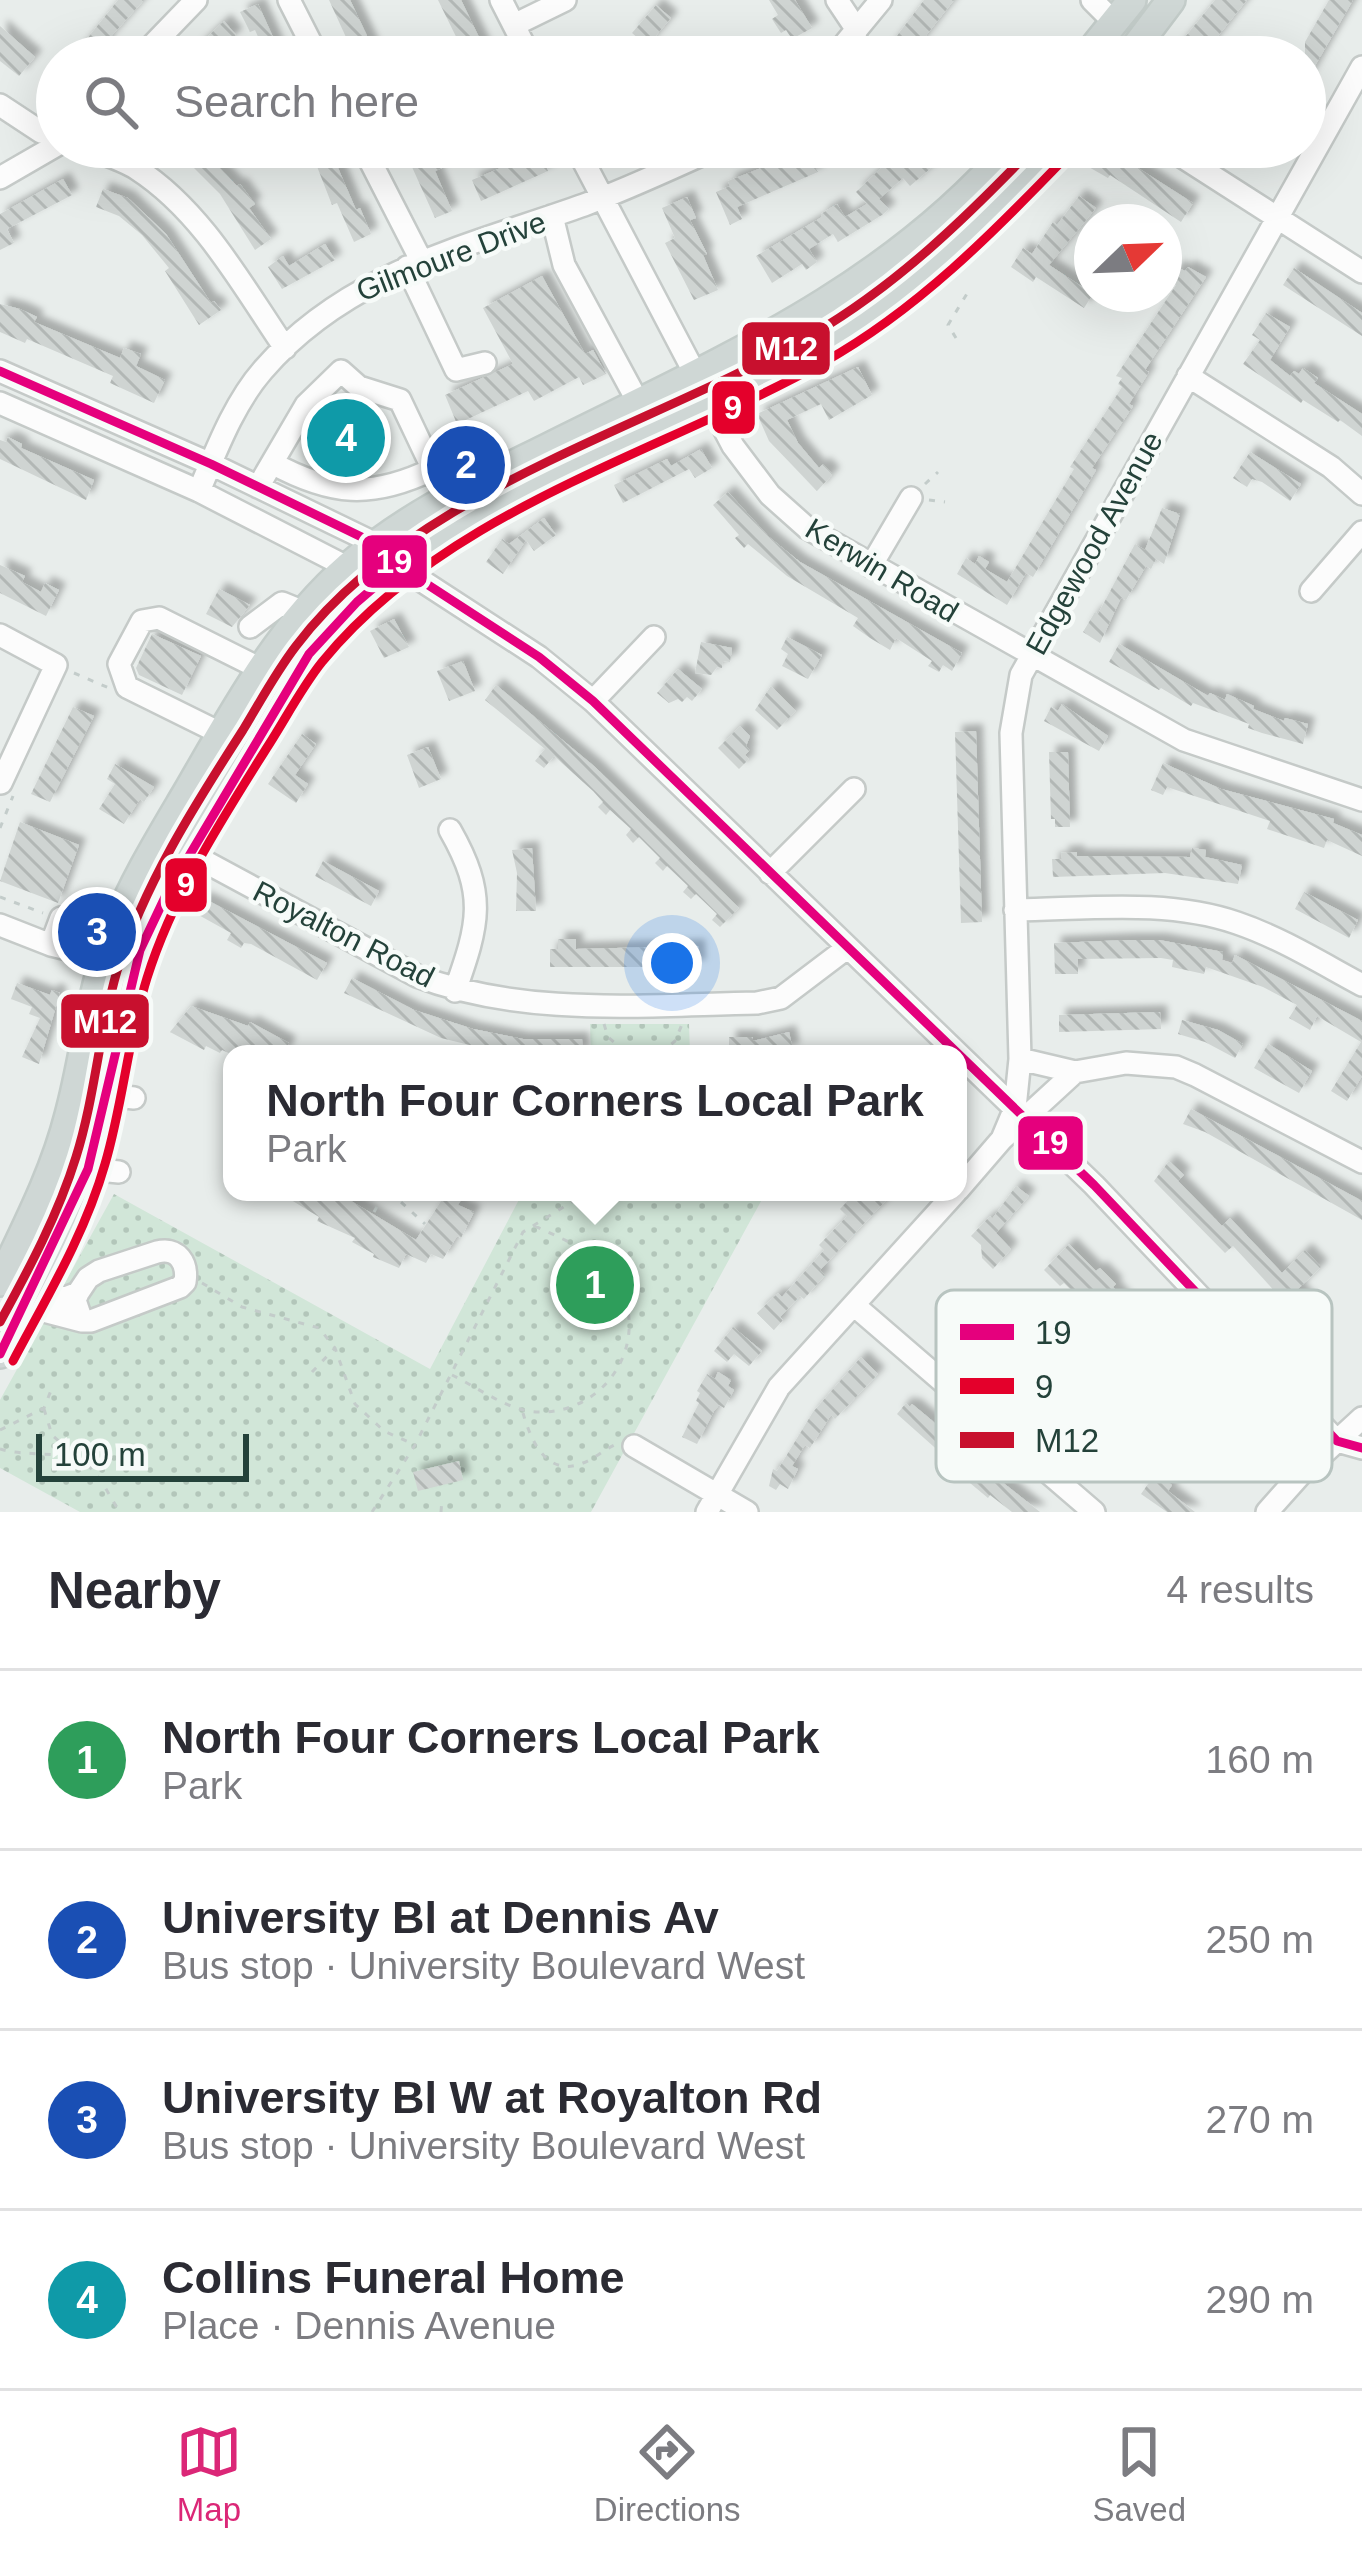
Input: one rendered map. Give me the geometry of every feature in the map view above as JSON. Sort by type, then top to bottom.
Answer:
[{"type":"main road","points":[[1144,36],[1172,0]]},
{"type":"main road","points":[[1102,36],[1123,11]]},
{"type":"main road","points":[[0,1282],[49,1182],[105,958],[142,871],[261,669],[304,612],[376,544],[447,499],[797,322],[861,283],[991,168]]},
{"type":"main road","points":[[0,1354],[120,1096],[122,1013],[140,950],[189,853],[309,654],[357,602],[399,566],[468,522],[820,346],[888,302],[956,246],[1034,168]]},
{"type":"main road","points":[[94,996],[104,1020],[94,1082],[98,1092],[120,1096]]},
{"type":"street","points":[[161,36],[196,0]]},
{"type":"street","points":[[289,0],[307,36]]},
{"type":"street","points":[[502,0],[520,36]]},
{"type":"street","points":[[514,25],[566,0]]},
{"type":"street","points":[[837,0],[857,30]]},
{"type":"street","points":[[852,36],[881,0]]},
{"type":"street","points":[[1092,0],[1123,11]]},
{"type":"street","name":"Edgewood Avenue","points":[[1326,134],[1361,72]]},
{"type":"street","points":[[0,105],[36,128]]},
{"type":"street","points":[[0,178],[36,157]]},
{"type":"street","points":[[135,168],[175,198],[206,234],[285,348]]},
{"type":"street","points":[[372,168],[456,370],[485,363]]},
{"type":"street","name":"Kerwin Road","points":[[586,168],[733,446],[770,495],[807,528],[1184,740],[1362,800]]},
{"type":"street","name":"Gilmoure Drive","points":[[199,491],[246,395],[310,322],[347,296],[415,265],[602,198],[670,168]]},
{"type":"street","points":[[1201,168],[1362,272]]},
{"type":"street","name":"Edgewood Avenue","points":[[1021,1113],[1011,733],[1021,675],[1307,168]]},
{"type":"street","points":[[552,216],[564,265],[638,402]]},
{"type":"street","points":[[0,370],[376,544],[399,566],[538,657],[593,701],[949,1045]]},
{"type":"street","points":[[258,487],[306,405],[341,371],[359,387],[400,400],[447,499]]},
{"type":"street","points":[[1188,376],[1331,467],[1362,494]]},
{"type":"street","points":[[0,403],[199,491],[347,567],[399,566]]},
{"type":"street","points":[[272,463],[322,486],[347,490],[395,487],[433,469]]},
{"type":"street","points":[[871,566],[911,498]]},
{"type":"street","points":[[1311,591],[1362,532]]},
{"type":"street","points":[[250,626],[282,603],[304,612]]},
{"type":"street","points":[[222,734],[127,687],[118,664],[137,627],[142,621],[159,618],[261,669]]},
{"type":"street","points":[[0,635],[56,665],[1,783]]},
{"type":"street","points":[[593,701],[653,638]]},
{"type":"street","points":[[770,873],[854,789]]},
{"type":"street","points":[[450,830],[469,870],[478,907],[472,944],[455,991]]},
{"type":"street","name":"Royalton Road","points":[[189,853],[367,951],[455,991],[561,1005],[758,1003],[781,998],[847,948]]},
{"type":"street","points":[[1015,910],[1157,908],[1233,922],[1281,941],[1362,985]]},
{"type":"street","points":[[51,945],[57,918]]},
{"type":"street","points":[[0,925],[51,945],[105,958]]},
{"type":"street","points":[[1020,1059],[1075,1072],[1126,1063],[1176,1067],[1358,1152]]},
{"type":"street","points":[[967,1062],[1192,1290]]},
{"type":"street","points":[[967,1179],[1021,1113],[1075,1072]]},
{"type":"street","points":[[88,1169],[118,1172]]},
{"type":"street","points":[[711,1503],[779,1387],[948,1201]]},
{"type":"street","points":[[21,1313],[40,1310],[82,1321],[91,1321],[180,1287],[186,1269],[178,1255],[157,1252],[88,1278],[75,1300],[82,1321]]},
{"type":"street","points":[[40,1275],[52,1296],[79,1293]]},
{"type":"street","points":[[855,1306],[936,1376]]},
{"type":"street","points":[[1332,1446],[1362,1418]]},
{"type":"street","points":[[1332,1436],[1362,1448]]},
{"type":"street","points":[[634,1446],[711,1503],[747,1512]]},
{"type":"street","points":[[1059,1482],[1094,1512]]},
{"type":"street","points":[[1267,1512],[1297,1482]]},
{"type":"path","points":[[956,338],[948,325],[971,287]]},
{"type":"path","points":[[911,498],[938,472]]},
{"type":"path","points":[[56,665],[106,687]]},
{"type":"path","points":[[0,897],[57,918]]},
{"type":"path","points":[[668,1045],[680,1032],[682,1004]]},
{"type":"path","points":[[603,1022],[608,1037],[617,1045]]},
{"type":"path","points":[[374,1212],[382,1201]]},
{"type":"path","points":[[398,1201],[425,1224]]},
{"type":"path","points":[[372,1512],[415,1444],[523,1232],[576,1201]]},
{"type":"path","points":[[450,1374],[522,1409],[559,1410],[587,1401],[618,1371],[630,1333],[623,1294],[612,1274],[599,1260],[532,1225]]},
{"type":"path","points":[[215,1289],[242,1307],[319,1328],[335,1348],[355,1404],[384,1431],[415,1444]]},
{"type":"path","points":[[312,1372],[335,1348]]},
{"type":"path","points":[[52,1388],[44,1408],[52,1435],[99,1478],[121,1512]]},
{"type":"path","points":[[0,1430],[44,1408]]},
{"type":"path","points":[[522,1409],[542,1456],[560,1467],[581,1465],[627,1441],[634,1441],[634,1446]]},
{"type":"path","points":[[0,1449],[20,1455],[77,1457]]},
{"type":"path","points":[[441,1512],[442,1499]]},
{"type":"green space","points":[[590,1024],[689,1024],[690,1045],[591,1045]]},
{"type":"green space","points":[[114,1194],[430,1369],[518,1201],[761,1201],[591,1512],[80,1512],[0,1468],[0,1400]]},
{"type":"building","points":[[118,0],[144,0],[111,36],[89,36]]},
{"type":"building","points":[[329,0],[350,0],[367,36],[345,36]]},
{"type":"building","points":[[438,0],[461,0],[478,36],[456,36]]},
{"type":"building","points":[[769,0],[795,0],[812,28],[797,36],[786,30],[781,33],[772,19],[778,15]]},
{"type":"building","points":[[924,0],[954,0],[926,36],[897,36]]},
{"type":"building","points":[[1215,0],[1247,0],[1218,36],[1186,36]]},
{"type":"building","points":[[1329,0],[1353,0],[1326,47],[1326,36],[1308,36]]},
{"type":"building","points":[[258,4],[272,36],[250,32],[240,12]]},
{"type":"building","points":[[656,5],[671,18],[656,36],[632,33]]},
{"type":"building","points":[[224,21],[236,35],[235,36],[208,36]]},
{"type":"building","points":[[0,26],[35,57],[19,76],[0,61]]},
{"type":"building","points":[[194,168],[219,168],[240,184],[255,204],[249,208],[271,239],[255,250],[220,194]]},
{"type":"building","points":[[318,168],[338,168],[371,234],[354,242],[337,203],[332,205]]},
{"type":"building","points":[[412,168],[442,168],[435,171],[452,211],[435,218]]},
{"type":"building","points":[[501,168],[548,171],[481,201],[472,180]]},
{"type":"building","points":[[762,168],[815,168],[818,172],[737,207],[742,219],[730,225],[716,192],[730,186],[728,181]]},
{"type":"building","points":[[881,168],[931,168],[910,186],[903,178],[879,199],[889,209],[882,215],[838,242],[833,234],[809,249],[817,262],[806,270],[802,264],[772,283],[756,256],[837,204],[845,217],[867,204],[856,192]]},
{"type":"building","points":[[1090,168],[1138,168],[1193,203],[1182,220],[1182,204],[1154,204]]},
{"type":"building","points":[[63,179],[72,195],[7,229],[14,243],[0,250],[0,214]]},
{"type":"building","points":[[103,189],[128,198],[166,234],[211,303],[221,310],[199,325],[165,271],[169,268],[142,235],[119,216],[96,207]]},
{"type":"building","points":[[1079,196],[1090,204],[1074,204],[1074,235],[1049,265],[1074,281],[1074,302],[1011,267],[1023,248],[1032,254],[1053,222],[1057,225]]},
{"type":"building","points":[[687,197],[696,218],[690,220],[718,290],[694,300],[665,243],[675,238],[662,208]]},
{"type":"building","points":[[325,244],[335,260],[282,289],[268,267],[283,256],[289,266]]},
{"type":"building","points":[[1188,267],[1206,277],[1145,370],[1149,372],[1129,404],[1133,406],[1092,468],[1096,470],[1033,577],[1026,573],[1007,605],[957,574],[966,558],[975,564],[979,556],[989,562],[985,569],[1007,582],[1074,469],[1070,467],[1122,387],[1118,384],[1122,378],[1116,376],[1158,312],[1182,312],[1182,270]]},
{"type":"building","points":[[1294,268],[1362,313],[1362,336],[1283,285]]},
{"type":"building","points":[[542,276],[585,354],[593,350],[606,374],[583,385],[579,377],[534,401],[528,391],[457,424],[445,395],[513,364],[483,308]]},
{"type":"building","points":[[0,304],[20,309],[37,317],[34,322],[120,358],[124,348],[141,354],[136,366],[165,380],[154,403],[110,383],[113,376],[0,332]]},
{"type":"building","points":[[1266,313],[1290,327],[1270,360],[1290,376],[1303,368],[1318,378],[1314,383],[1362,414],[1362,436],[1243,364],[1260,340],[1252,335]]},
{"type":"building","points":[[858,367],[872,395],[829,420],[821,404],[787,420],[798,443],[819,468],[823,464],[833,474],[817,491],[769,441],[757,414]]},
{"type":"building","points":[[344,399],[378,449],[333,471],[319,447],[324,445],[317,417]]},
{"type":"building","points":[[8,437],[22,444],[21,448],[94,480],[86,500],[0,459],[0,440],[6,442]]},
{"type":"building","points":[[701,449],[712,468],[695,478],[689,469],[623,503],[614,485],[667,459],[671,466]]},
{"type":"building","points":[[1250,452],[1301,484],[1290,501],[1262,482],[1252,479],[1247,487],[1233,478]]},
{"type":"building","points":[[728,492],[769,537],[800,562],[962,653],[952,671],[943,665],[939,672],[928,666],[932,661],[896,638],[890,650],[853,626],[858,618],[787,576],[748,544],[744,548],[713,505]]},
{"type":"building","points":[[1162,508],[1180,514],[1164,564],[1156,559],[1151,569],[1146,566],[1126,600],[1121,598],[1100,643],[1083,632],[1098,614],[1135,544],[1145,550]]},
{"type":"building","points":[[544,518],[556,535],[534,551],[526,540],[503,574],[486,562],[502,539],[509,544]]},
{"type":"building","points":[[0,565],[25,576],[22,582],[41,592],[45,583],[59,590],[46,616],[0,593]]},
{"type":"building","points":[[219,589],[250,605],[232,627],[206,614]]},
{"type":"building","points":[[394,619],[409,647],[384,658],[370,631]]},
{"type":"building","points":[[152,634],[201,656],[182,695],[139,675],[136,668]]},
{"type":"building","points":[[787,637],[822,655],[808,679],[782,666],[788,654],[781,649]]},
{"type":"building","points":[[701,642],[732,648],[730,662],[723,661],[722,668],[711,675],[695,673]]},
{"type":"building","points":[[1119,644],[1208,696],[1225,700],[1227,694],[1284,721],[1308,724],[1303,744],[1248,728],[1249,724],[1191,706],[1159,690],[1109,662]]},
{"type":"building","points":[[463,661],[475,691],[449,701],[437,671]]},
{"type":"building","points":[[678,669],[702,689],[692,701],[687,697],[669,703],[657,693]]},
{"type":"building","points":[[496,685],[595,767],[739,908],[720,927],[712,920],[717,914],[696,894],[691,899],[683,892],[688,886],[667,866],[663,871],[655,863],[660,858],[639,837],[633,843],[626,835],[631,829],[610,810],[606,815],[598,807],[603,802],[554,756],[544,768],[535,761],[545,749],[485,700]]},
{"type":"building","points":[[771,686],[796,711],[777,730],[755,710]]},
{"type":"building","points":[[1062,704],[1108,736],[1099,751],[1044,721],[1051,707],[1058,711]]},
{"type":"building","points":[[73,707],[94,716],[50,802],[31,794]]},
{"type":"building","points":[[740,726],[750,736],[746,746],[750,750],[745,755],[749,759],[739,769],[718,748]]},
{"type":"building","points":[[976,731],[982,922],[961,923],[955,732]]},
{"type":"building","points":[[302,734],[316,744],[295,775],[308,784],[296,803],[268,784]]},
{"type":"building","points":[[428,747],[441,779],[419,788],[407,755]]},
{"type":"building","points":[[1049,752],[1068,752],[1070,827],[1055,827],[1051,819]]},
{"type":"building","points":[[1163,763],[1221,789],[1334,819],[1333,823],[1362,835],[1362,856],[1327,840],[1324,848],[1267,829],[1270,821],[1167,787],[1163,795],[1151,790]]},
{"type":"building","points":[[115,764],[154,787],[124,824],[99,809],[115,784],[107,779]]},
{"type":"building","points":[[20,822],[79,845],[58,903],[0,881]]},
{"type":"building","points":[[532,848],[536,911],[516,911],[512,850]]},
{"type":"building","points":[[1192,848],[1206,850],[1205,857],[1242,865],[1238,884],[1165,873],[1053,877],[1052,859],[1062,859],[1061,853],[1190,857]]},
{"type":"building","points":[[323,861],[379,891],[371,906],[315,876]]},
{"type":"building","points":[[1304,892],[1358,920],[1349,938],[1295,909]]},
{"type":"building","points":[[203,898],[327,963],[317,980],[251,944],[241,948],[227,940],[231,933],[195,913]]},
{"type":"building","points":[[558,939],[576,939],[576,949],[698,946],[699,967],[550,967],[550,949],[558,949]]},
{"type":"building","points":[[1159,940],[1223,952],[1222,960],[1232,963],[1235,955],[1362,1021],[1362,1076],[1347,1101],[1331,1091],[1361,1042],[1317,1016],[1310,1030],[1289,1018],[1297,1005],[1263,987],[1206,967],[1204,974],[1172,967],[1173,960],[1161,958],[1078,959],[1078,974],[1055,974],[1054,943]]},
{"type":"building","points":[[352,978],[414,1010],[473,1029],[523,1039],[582,1039],[582,1045],[469,1045],[441,1038],[344,993]]},
{"type":"building","points":[[17,983],[50,995],[52,990],[60,993],[39,1064],[22,1057],[40,1018],[29,1014],[32,1007],[11,999]]},
{"type":"building","points":[[191,1006],[248,1026],[250,1022],[289,1043],[223,1045],[220,1053],[170,1032]]},
{"type":"building","points":[[1160,1012],[1161,1029],[1059,1032],[1059,1015]]},
{"type":"building","points":[[1182,1020],[1218,1030],[1243,1044],[1235,1058],[1178,1034]]},
{"type":"building","points":[[789,1032],[792,1045],[729,1045],[729,1037],[753,1037],[753,1041]]},
{"type":"building","points":[[1268,1044],[1312,1071],[1299,1093],[1254,1068]]},
{"type":"building","points":[[1191,1109],[1362,1201],[1362,1220],[1183,1124]]},
{"type":"building","points":[[1169,1161],[1184,1175],[1178,1181],[1222,1226],[1230,1218],[1282,1273],[1305,1250],[1321,1267],[1299,1290],[1274,1290],[1233,1246],[1225,1253],[1154,1181]]},
{"type":"building","points":[[1016,1186],[1029,1196],[996,1233],[1011,1249],[993,1269],[971,1236],[990,1216],[992,1219]]},
{"type":"building","points":[[293,1201],[351,1201],[416,1240],[441,1201],[460,1201],[458,1205],[474,1212],[443,1259],[431,1254],[426,1263],[406,1254],[399,1268],[373,1257],[352,1242],[355,1238],[317,1221],[319,1217]]},
{"type":"building","points":[[848,1201],[885,1201],[820,1270],[825,1275],[780,1317],[783,1320],[774,1330],[757,1313],[778,1293],[782,1297],[824,1250],[819,1245],[847,1216],[840,1209]]},
{"type":"building","points":[[1069,1244],[1096,1271],[1100,1268],[1116,1284],[1116,1290],[1071,1290],[1044,1270]]},
{"type":"building","points":[[733,1327],[762,1351],[749,1366],[734,1354],[727,1362],[714,1351]]},
{"type":"building","points":[[861,1357],[878,1374],[835,1419],[831,1415],[810,1448],[805,1445],[792,1466],[798,1469],[788,1489],[780,1484],[776,1490],[769,1486],[773,1469],[777,1471],[813,1412]]},
{"type":"building","points":[[718,1372],[731,1380],[728,1386],[734,1390],[724,1408],[719,1405],[714,1411],[697,1444],[682,1437],[699,1403],[697,1391],[707,1374],[715,1379]]},
{"type":"building","points":[[906,1403],[912,1404],[936,1424],[936,1449],[897,1414]]},
{"type":"building","points":[[459,1461],[463,1480],[418,1491],[413,1472]]},
{"type":"building","points":[[1002,1482],[1040,1512],[1012,1512],[970,1483]]},
{"type":"building","points":[[1149,1482],[1167,1482],[1172,1485],[1168,1491],[1195,1512],[1167,1512],[1141,1494]]},
{"type":"transit line","name":"M12","points":[[0,1322],[69,1179],[117,971],[141,908],[189,817],[296,646],[346,591],[404,544],[468,503],[748,368],[844,315],[930,248],[1013,168]]},
{"type":"transit line","name":"9","points":[[13,1361],[97,1190],[140,1001],[170,917],[216,830],[322,662],[373,609],[430,563],[492,524],[760,395],[891,319],[953,269],[1055,168]]},
{"type":"transit line","name":"19","points":[[0,371],[211,464],[376,544],[399,566],[539,657],[593,701],[949,1045]]},
{"type":"transit line","name":"19","points":[[0,1354],[88,1169],[140,950],[167,893],[309,654],[357,602],[399,566]]},
{"type":"transit line","name":"19","points":[[967,1062],[1194,1290]]},
{"type":"transit line","name":"19","points":[[1332,1436],[1362,1448]]},
{"type":"place","name":"Collins Funeral Home","points":[[346,438]]},
{"type":"place","name":"University Bl at Dennis Av","points":[[466,465]]},
{"type":"place","name":"University Bl W at Royalton Rd","points":[[97,932]]},
{"type":"place","name":"North Four Corners Local Park","points":[[595,1285]]}]
